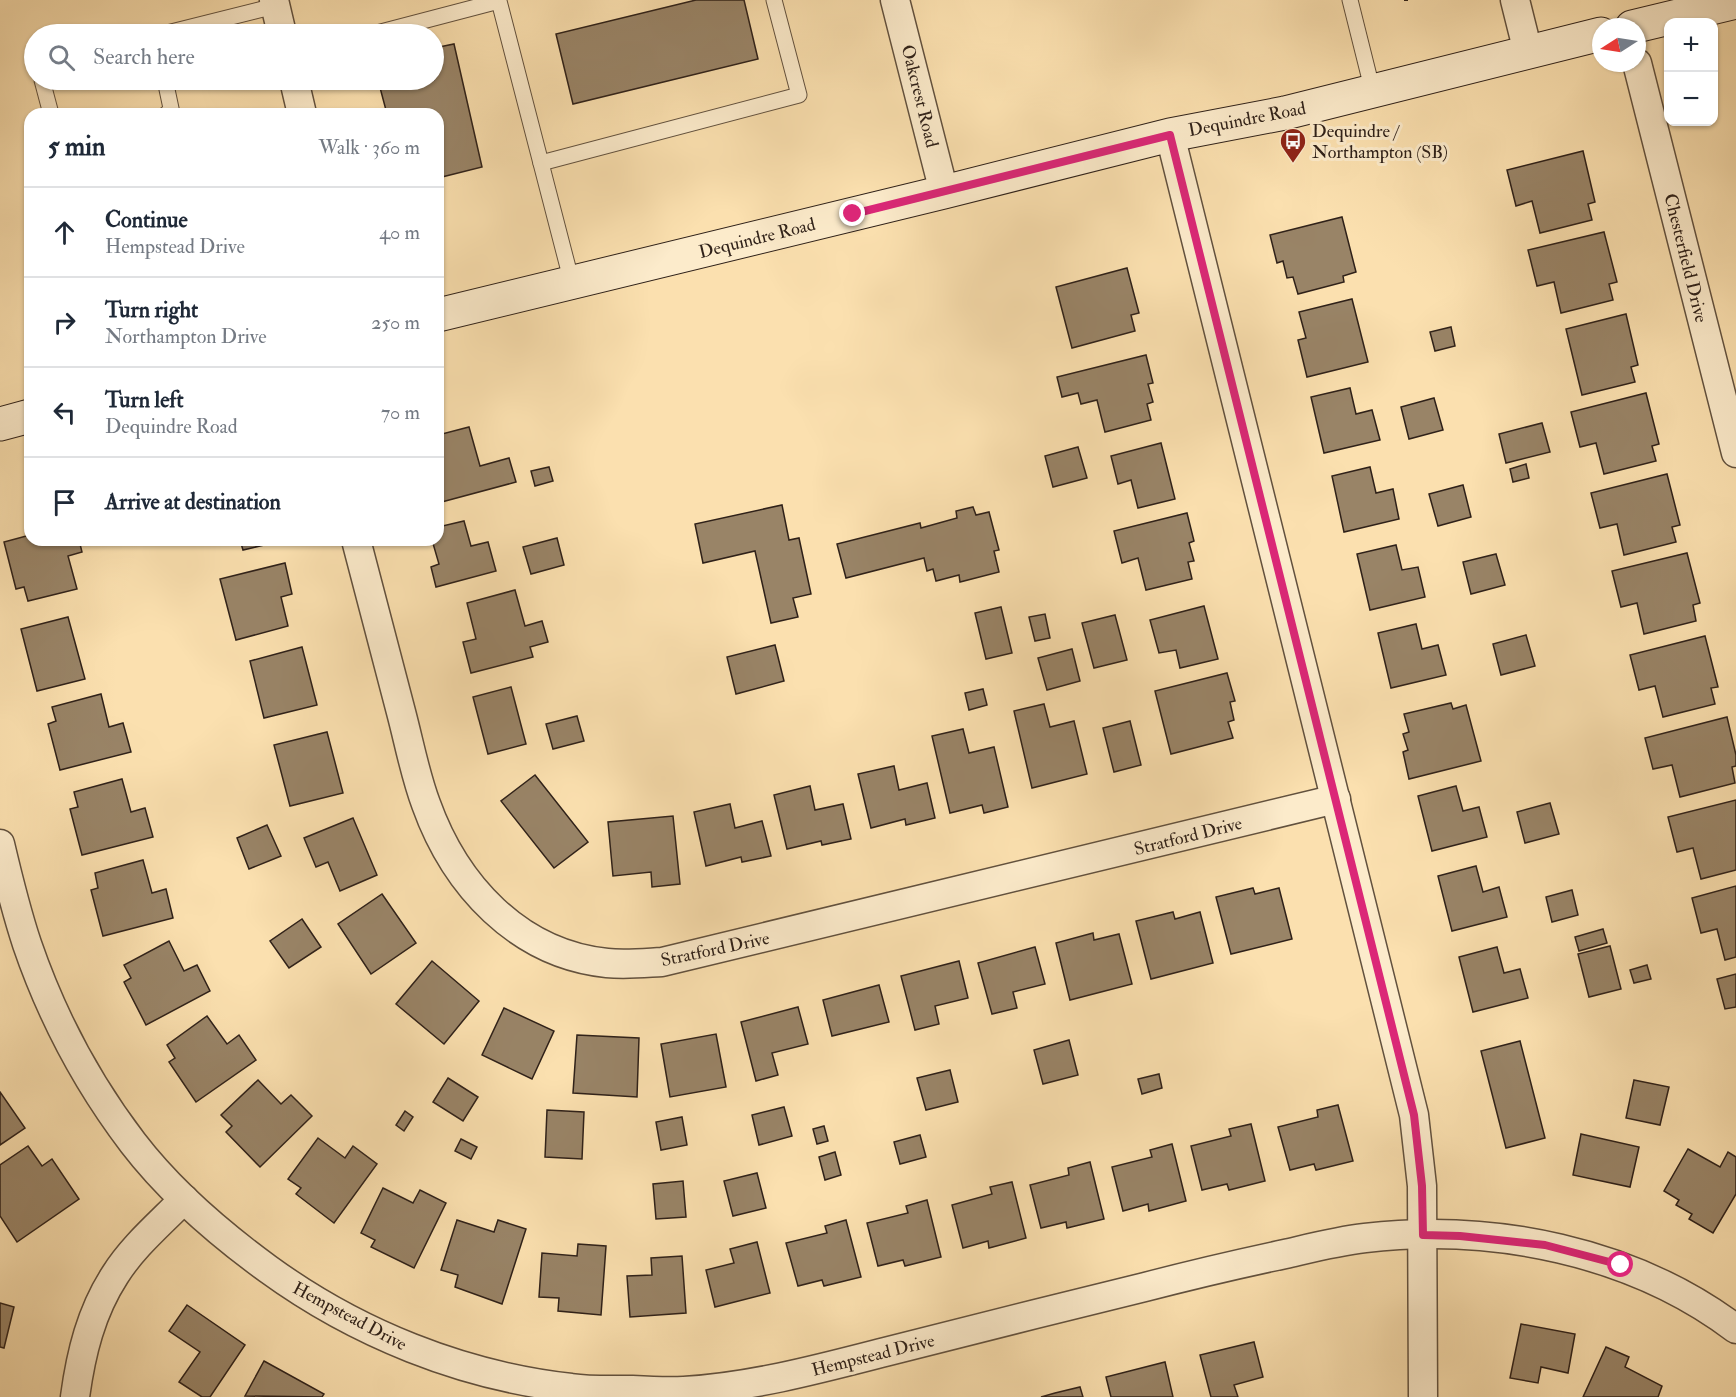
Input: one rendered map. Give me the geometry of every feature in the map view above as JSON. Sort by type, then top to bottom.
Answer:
[{"type":"main road","points":[[1646,24],[1736,2]]},
{"type":"main road","name":"Dequindre Road","points":[[444,314],[1170,135],[1285,113],[1592,36]]},
{"type":"main road","points":[[0,423],[24,417]]},
{"type":"street","name":"Oakcrest Road","points":[[895,0],[944,192]]},
{"type":"street","points":[[1515,0],[1528,52]]},
{"type":"street","points":[[274,3],[279,24]]},
{"type":"street","name":"Chesterfield Drive","points":[[1639,72],[1736,453]]},
{"type":"street","points":[[296,90],[301,108]]},
{"type":"street","points":[[1170,135],[1414,1115],[1422,1186],[1423,1397]]},
{"type":"street","name":"Stratford Drive","points":[[358,546],[425,803],[444,847],[469,886],[502,920],[548,947],[577,958],[607,963],[662,962],[1336,799]]},
{"type":"street","name":"Hempstead Drive","points":[[0,844],[27,943],[52,1006],[89,1076],[134,1144],[184,1199],[235,1245],[290,1285],[380,1335],[418,1351],[464,1366],[573,1389],[681,1391],[742,1385],[838,1364],[1196,1274],[1309,1249],[1366,1238],[1423,1235],[1460,1236],[1545,1245],[1621,1265],[1678,1291],[1713,1311],[1736,1329]]},
{"type":"street","points":[[75,1397],[78,1369],[88,1332],[102,1298],[116,1273],[135,1249],[184,1199]]},
{"type":"lane","points":[[541,163],[799,95],[774,0]]},
{"type":"lane","points":[[1350,0],[1373,92]]},
{"type":"lane","points":[[412,24],[501,1],[572,283]]},
{"type":"lane","points":[[199,24],[274,3]]},
{"type":"lane","points":[[45,90],[49,108]]},
{"type":"lane","points":[[167,90],[171,108]]},
{"type":"building","points":[[696,0],[744,0],[758,59],[573,104],[556,34]]},
{"type":"building","points":[[454,44],[482,167],[444,176],[444,108],[385,108],[381,90],[444,90],[444,46]]},
{"type":"building","points":[[1583,151],[1595,202],[1588,204],[1592,220],[1540,233],[1532,201],[1516,206],[1507,170]]},
{"type":"building","points":[[1342,217],[1356,272],[1343,276],[1344,282],[1298,294],[1293,277],[1287,278],[1283,261],[1277,263],[1270,235]]},
{"type":"building","points":[[1604,232],[1617,282],[1609,284],[1613,300],[1561,313],[1554,282],[1537,286],[1528,250]]},
{"type":"building","points":[[1127,268],[1139,313],[1131,315],[1135,331],[1072,348],[1056,287]]},
{"type":"building","points":[[1352,299],[1368,362],[1307,377],[1298,340],[1306,338],[1299,312]]},
{"type":"building","points":[[1626,314],[1638,365],[1631,367],[1635,382],[1582,395],[1566,329]]},
{"type":"building","points":[[1451,327],[1455,346],[1435,351],[1430,332]]},
{"type":"building","points":[[1146,355],[1153,383],[1148,384],[1153,402],[1147,404],[1151,420],[1105,432],[1097,400],[1081,404],[1078,393],[1062,397],[1057,377]]},
{"type":"building","points":[[1350,388],[1356,414],[1372,410],[1380,440],[1324,453],[1311,397]]},
{"type":"building","points":[[1646,393],[1659,444],[1652,446],[1656,461],[1604,474],[1596,443],[1580,447],[1571,412]]},
{"type":"building","points":[[1434,398],[1443,430],[1409,439],[1401,407]]},
{"type":"building","points":[[1542,423],[1550,452],[1506,463],[1499,434]]},
{"type":"building","points":[[469,427],[480,466],[509,458],[516,482],[444,501],[444,433]]},
{"type":"building","points":[[1161,443],[1175,499],[1138,508],[1131,480],[1118,484],[1111,456]]},
{"type":"building","points":[[1078,447],[1087,478],[1053,487],[1045,456]]},
{"type":"building","points":[[1526,464],[1529,478],[1513,482],[1510,469]]},
{"type":"building","points":[[549,467],[553,481],[535,486],[531,471]]},
{"type":"building","points":[[1370,467],[1376,493],[1393,489],[1399,519],[1344,532],[1332,476]]},
{"type":"building","points":[[1667,474],[1680,525],[1672,527],[1676,542],[1624,555],[1617,524],[1600,528],[1591,493]]},
{"type":"building","points":[[1463,485],[1471,517],[1438,526],[1429,494]]},
{"type":"building","points":[[782,505],[789,540],[799,538],[811,594],[793,598],[798,617],[771,623],[755,551],[703,563],[695,524]]},
{"type":"building","points":[[973,507],[976,515],[989,512],[999,550],[994,551],[999,572],[960,582],[959,575],[936,581],[933,569],[927,571],[924,558],[846,578],[837,544],[920,523],[921,528],[957,518],[956,511]]},
{"type":"building","points":[[1187,513],[1194,541],[1189,543],[1194,561],[1188,562],[1192,579],[1146,590],[1138,558],[1122,563],[1114,531]]},
{"type":"building","points":[[464,521],[471,546],[488,542],[496,571],[436,587],[431,567],[439,564],[434,546],[444,546],[444,526]]},
{"type":"building","points":[[24,537],[24,546],[80,546],[82,552],[68,556],[77,589],[28,601],[24,587],[16,589],[4,542]]},
{"type":"building","points":[[557,538],[564,565],[531,574],[523,547]]},
{"type":"building","points":[[1396,545],[1402,570],[1418,567],[1425,597],[1370,610],[1357,554]]},
{"type":"building","points":[[242,546],[260,546],[243,550]]},
{"type":"building","points":[[1687,553],[1700,603],[1693,605],[1696,621],[1644,634],[1637,603],[1621,607],[1612,571]]},
{"type":"building","points":[[1496,554],[1505,585],[1471,594],[1463,562]]},
{"type":"building","points":[[285,563],[292,594],[281,597],[288,626],[236,640],[220,579]]},
{"type":"building","points":[[515,590],[525,626],[542,621],[548,642],[530,647],[533,657],[471,673],[463,642],[476,639],[467,603]]},
{"type":"building","points":[[1204,606],[1218,659],[1180,668],[1176,650],[1159,653],[1150,620]]},
{"type":"building","points":[[1001,607],[1012,653],[986,659],[975,613]]},
{"type":"building","points":[[1045,614],[1050,638],[1035,641],[1029,617]]},
{"type":"building","points":[[1115,615],[1127,660],[1094,668],[1082,623]]},
{"type":"building","points":[[68,617],[85,679],[37,691],[21,629]]},
{"type":"building","points":[[1416,624],[1422,649],[1438,645],[1446,675],[1391,688],[1378,633]]},
{"type":"building","points":[[1526,635],[1535,666],[1501,675],[1493,644]]},
{"type":"building","points":[[1705,636],[1718,687],[1711,688],[1715,704],[1663,717],[1655,686],[1639,690],[1630,655]]},
{"type":"building","points":[[775,645],[784,681],[736,694],[727,657]]},
{"type":"building","points":[[302,647],[317,705],[264,718],[250,661]]},
{"type":"building","points":[[1072,649],[1080,681],[1047,690],[1038,658]]},
{"type":"building","points":[[1227,673],[1235,701],[1230,702],[1234,720],[1228,722],[1233,738],[1171,754],[1155,691]]},
{"type":"building","points":[[511,687],[526,744],[488,754],[473,697]]},
{"type":"building","points":[[983,689],[987,705],[969,710],[965,693]]},
{"type":"building","points":[[101,694],[109,727],[123,723],[131,752],[60,770],[48,724],[56,721],[52,707]]},
{"type":"building","points":[[1451,703],[1453,709],[1466,705],[1481,761],[1409,779],[1403,752],[1408,750],[1403,734],[1409,732],[1404,714]]},
{"type":"building","points":[[1044,704],[1050,727],[1074,721],[1087,774],[1032,788],[1014,711]]},
{"type":"building","points":[[577,716],[584,741],[553,749],[546,724]]},
{"type":"building","points":[[1727,717],[1736,755],[1736,766],[1732,767],[1735,783],[1680,797],[1672,765],[1653,769],[1645,738]]},
{"type":"building","points":[[1130,721],[1141,765],[1114,772],[1103,728]]},
{"type":"building","points":[[963,729],[969,753],[994,747],[1008,807],[984,813],[982,805],[950,813],[932,736]]},
{"type":"building","points":[[327,732],[343,793],[290,806],[274,745]]},
{"type":"building","points":[[894,766],[899,790],[927,783],[935,818],[906,825],[905,819],[871,828],[858,774]]},
{"type":"building","points":[[535,775],[588,842],[554,868],[501,801]]},
{"type":"building","points":[[122,779],[131,812],[145,808],[153,837],[82,855],[70,809],[78,807],[74,792]]},
{"type":"building","points":[[810,786],[815,810],[843,804],[851,839],[822,845],[821,841],[787,849],[774,795]]},
{"type":"building","points":[[1456,786],[1463,811],[1479,807],[1487,837],[1432,851],[1418,796]]},
{"type":"building","points":[[1736,800],[1736,870],[1701,879],[1693,848],[1677,852],[1668,817]]},
{"type":"building","points":[[1550,803],[1559,834],[1525,843],[1517,812]]},
{"type":"building","points":[[730,804],[735,828],[762,821],[771,856],[742,862],[741,857],[706,866],[694,812]]},
{"type":"building","points":[[673,816],[680,884],[652,887],[651,872],[613,876],[608,822]]},
{"type":"building","points":[[353,818],[377,875],[340,891],[328,862],[316,867],[304,838]]},
{"type":"building","points":[[267,825],[281,856],[249,869],[237,838]]},
{"type":"building","points":[[143,860],[152,893],[166,889],[173,918],[103,936],[91,890],[98,888],[95,873]]},
{"type":"building","points":[[1476,866],[1483,892],[1499,887],[1507,917],[1452,931],[1438,876]]},
{"type":"building","points":[[1736,886],[1736,957],[1725,960],[1717,929],[1701,933],[1692,898]]},
{"type":"building","points":[[1253,888],[1255,894],[1279,888],[1292,939],[1231,954],[1216,897]]},
{"type":"building","points":[[1572,890],[1578,915],[1552,922],[1546,897]]},
{"type":"building","points":[[382,894],[416,943],[371,974],[338,924]]},
{"type":"building","points":[[1173,912],[1175,919],[1200,912],[1213,963],[1151,979],[1136,921]]},
{"type":"building","points":[[302,919],[321,947],[289,968],[270,941]]},
{"type":"building","points":[[1603,929],[1607,943],[1579,951],[1575,937]]},
{"type":"building","points":[[1093,933],[1094,940],[1119,934],[1132,984],[1070,1000],[1056,943]]},
{"type":"building","points":[[169,941],[184,971],[197,965],[210,991],[146,1025],[124,982],[131,978],[124,965]]},
{"type":"building","points":[[1610,946],[1621,989],[1589,997],[1578,954]]},
{"type":"building","points":[[1035,947],[1045,984],[1013,992],[1017,1008],[992,1014],[978,963]]},
{"type":"building","points":[[1497,947],[1504,973],[1520,969],[1528,998],[1473,1012],[1459,957]]},
{"type":"building","points":[[432,961],[479,1001],[444,1044],[396,1004]]},
{"type":"building","points":[[959,961],[968,998],[935,1006],[939,1024],[915,1030],[901,976]]},
{"type":"building","points":[[1647,965],[1651,979],[1634,983],[1630,970]]},
{"type":"building","points":[[1736,974],[1736,1007],[1725,1009],[1717,979]]},
{"type":"building","points":[[879,985],[889,1022],[832,1036],[823,1000]]},
{"type":"building","points":[[798,1007],[808,1044],[772,1053],[778,1075],[756,1081],[741,1022]]},
{"type":"building","points":[[504,1008],[554,1031],[532,1079],[482,1055]]},
{"type":"building","points":[[207,1016],[227,1044],[239,1035],[256,1060],[196,1102],[169,1062],[175,1058],[167,1045]]},
{"type":"building","points":[[716,1034],[726,1087],[670,1097],[661,1044]]},
{"type":"building","points":[[577,1035],[639,1038],[637,1097],[573,1093]]},
{"type":"building","points":[[1069,1040],[1078,1075],[1043,1084],[1034,1050]]},
{"type":"building","points":[[1520,1041],[1545,1138],[1506,1148],[1481,1051]]},
{"type":"building","points":[[950,1070],[958,1102],[926,1110],[917,1078]]},
{"type":"building","points":[[1159,1074],[1162,1088],[1142,1094],[1138,1079]]},
{"type":"building","points":[[448,1078],[478,1097],[463,1121],[433,1102]]},
{"type":"building","points":[[258,1080],[281,1104],[291,1095],[312,1116],[260,1167],[226,1132],[232,1126],[221,1115]]},
{"type":"building","points":[[1634,1080],[1669,1087],[1660,1125],[1626,1118]]},
{"type":"building","points":[[0,1092],[25,1128],[0,1145]]},
{"type":"building","points":[[1338,1105],[1353,1161],[1316,1170],[1314,1164],[1290,1170],[1278,1127],[1318,1117],[1317,1110]]},
{"type":"building","points":[[784,1107],[792,1136],[759,1145],[752,1115]]},
{"type":"building","points":[[547,1110],[584,1112],[582,1159],[545,1157]]},
{"type":"building","points":[[405,1111],[413,1117],[404,1131],[396,1125]]},
{"type":"building","points":[[682,1117],[687,1145],[661,1150],[656,1122]]},
{"type":"building","points":[[1251,1124],[1265,1181],[1229,1190],[1227,1184],[1202,1190],[1191,1146],[1231,1136],[1229,1129]]},
{"type":"building","points":[[824,1126],[828,1141],[817,1144],[813,1129]]},
{"type":"building","points":[[1581,1134],[1639,1147],[1630,1187],[1573,1175]]},
{"type":"building","points":[[920,1135],[926,1157],[900,1164],[894,1142]]},
{"type":"building","points":[[318,1138],[345,1158],[353,1146],[377,1164],[334,1223],[296,1194],[301,1188],[288,1179]]},
{"type":"building","points":[[461,1139],[477,1147],[471,1159],[455,1151]]},
{"type":"building","points":[[1172,1144],[1186,1201],[1149,1211],[1148,1204],[1123,1211],[1112,1167],[1152,1157],[1150,1150]]},
{"type":"building","points":[[28,1146],[42,1166],[52,1159],[79,1199],[17,1242],[0,1216],[0,1165]]},
{"type":"building","points":[[1688,1149],[1720,1167],[1728,1152],[1736,1157],[1736,1194],[1713,1233],[1689,1219],[1692,1214],[1676,1205],[1679,1200],[1664,1191]]},
{"type":"building","points":[[835,1152],[841,1175],[825,1180],[819,1157]]},
{"type":"building","points":[[1090,1162],[1104,1219],[1067,1228],[1066,1222],[1041,1228],[1030,1185],[1069,1175],[1068,1168]]},
{"type":"building","points":[[757,1173],[766,1208],[733,1216],[724,1181]]},
{"type":"building","points":[[683,1181],[686,1217],[656,1219],[653,1184]]},
{"type":"building","points":[[1012,1182],[1026,1238],[989,1248],[988,1241],[963,1248],[952,1205],[992,1194],[990,1187]]},
{"type":"building","points":[[383,1188],[413,1203],[420,1190],[446,1203],[414,1268],[371,1247],[375,1240],[361,1233]]},
{"type":"building","points":[[927,1200],[941,1257],[905,1266],[903,1260],[878,1266],[867,1223],[908,1213],[906,1206]]},
{"type":"building","points":[[457,1220],[494,1232],[498,1220],[526,1229],[502,1304],[455,1287],[458,1275],[441,1270]]},
{"type":"building","points":[[846,1220],[861,1277],[824,1286],[822,1280],[798,1286],[786,1243],[827,1233],[825,1226]]},
{"type":"building","points":[[757,1242],[770,1293],[715,1307],[706,1270],[734,1263],[730,1249]]},
{"type":"building","points":[[578,1244],[606,1246],[601,1315],[558,1311],[559,1298],[539,1297],[542,1253],[577,1256]]},
{"type":"building","points":[[682,1256],[686,1313],[630,1317],[627,1276],[652,1275],[651,1258]]},
{"type":"building","points":[[0,1303],[14,1307],[4,1348],[0,1347]]},
{"type":"building","points":[[187,1305],[245,1345],[210,1397],[202,1397],[179,1382],[200,1352],[169,1331]]},
{"type":"building","points":[[1521,1324],[1575,1334],[1568,1373],[1541,1367],[1538,1383],[1510,1378]]},
{"type":"building","points":[[1254,1342],[1263,1377],[1234,1385],[1238,1397],[1211,1397],[1200,1355]]},
{"type":"building","points":[[1606,1347],[1629,1357],[1625,1367],[1662,1386],[1658,1397],[1583,1397]]},
{"type":"building","points":[[264,1361],[324,1394],[322,1397],[245,1396]]},
{"type":"building","points":[[1165,1362],[1173,1397],[1111,1397],[1106,1377]]},
{"type":"building","points":[[1080,1387],[1083,1397],[1041,1397],[1055,1393]]},
{"type":"place","name":"Dequindre / Northampton (SB)","points":[[1293,164]]},
{"type":"route","points":[[853,214],[1170,135],[1414,1115],[1422,1186],[1423,1235],[1489,1238],[1545,1245],[1621,1265]]}]
